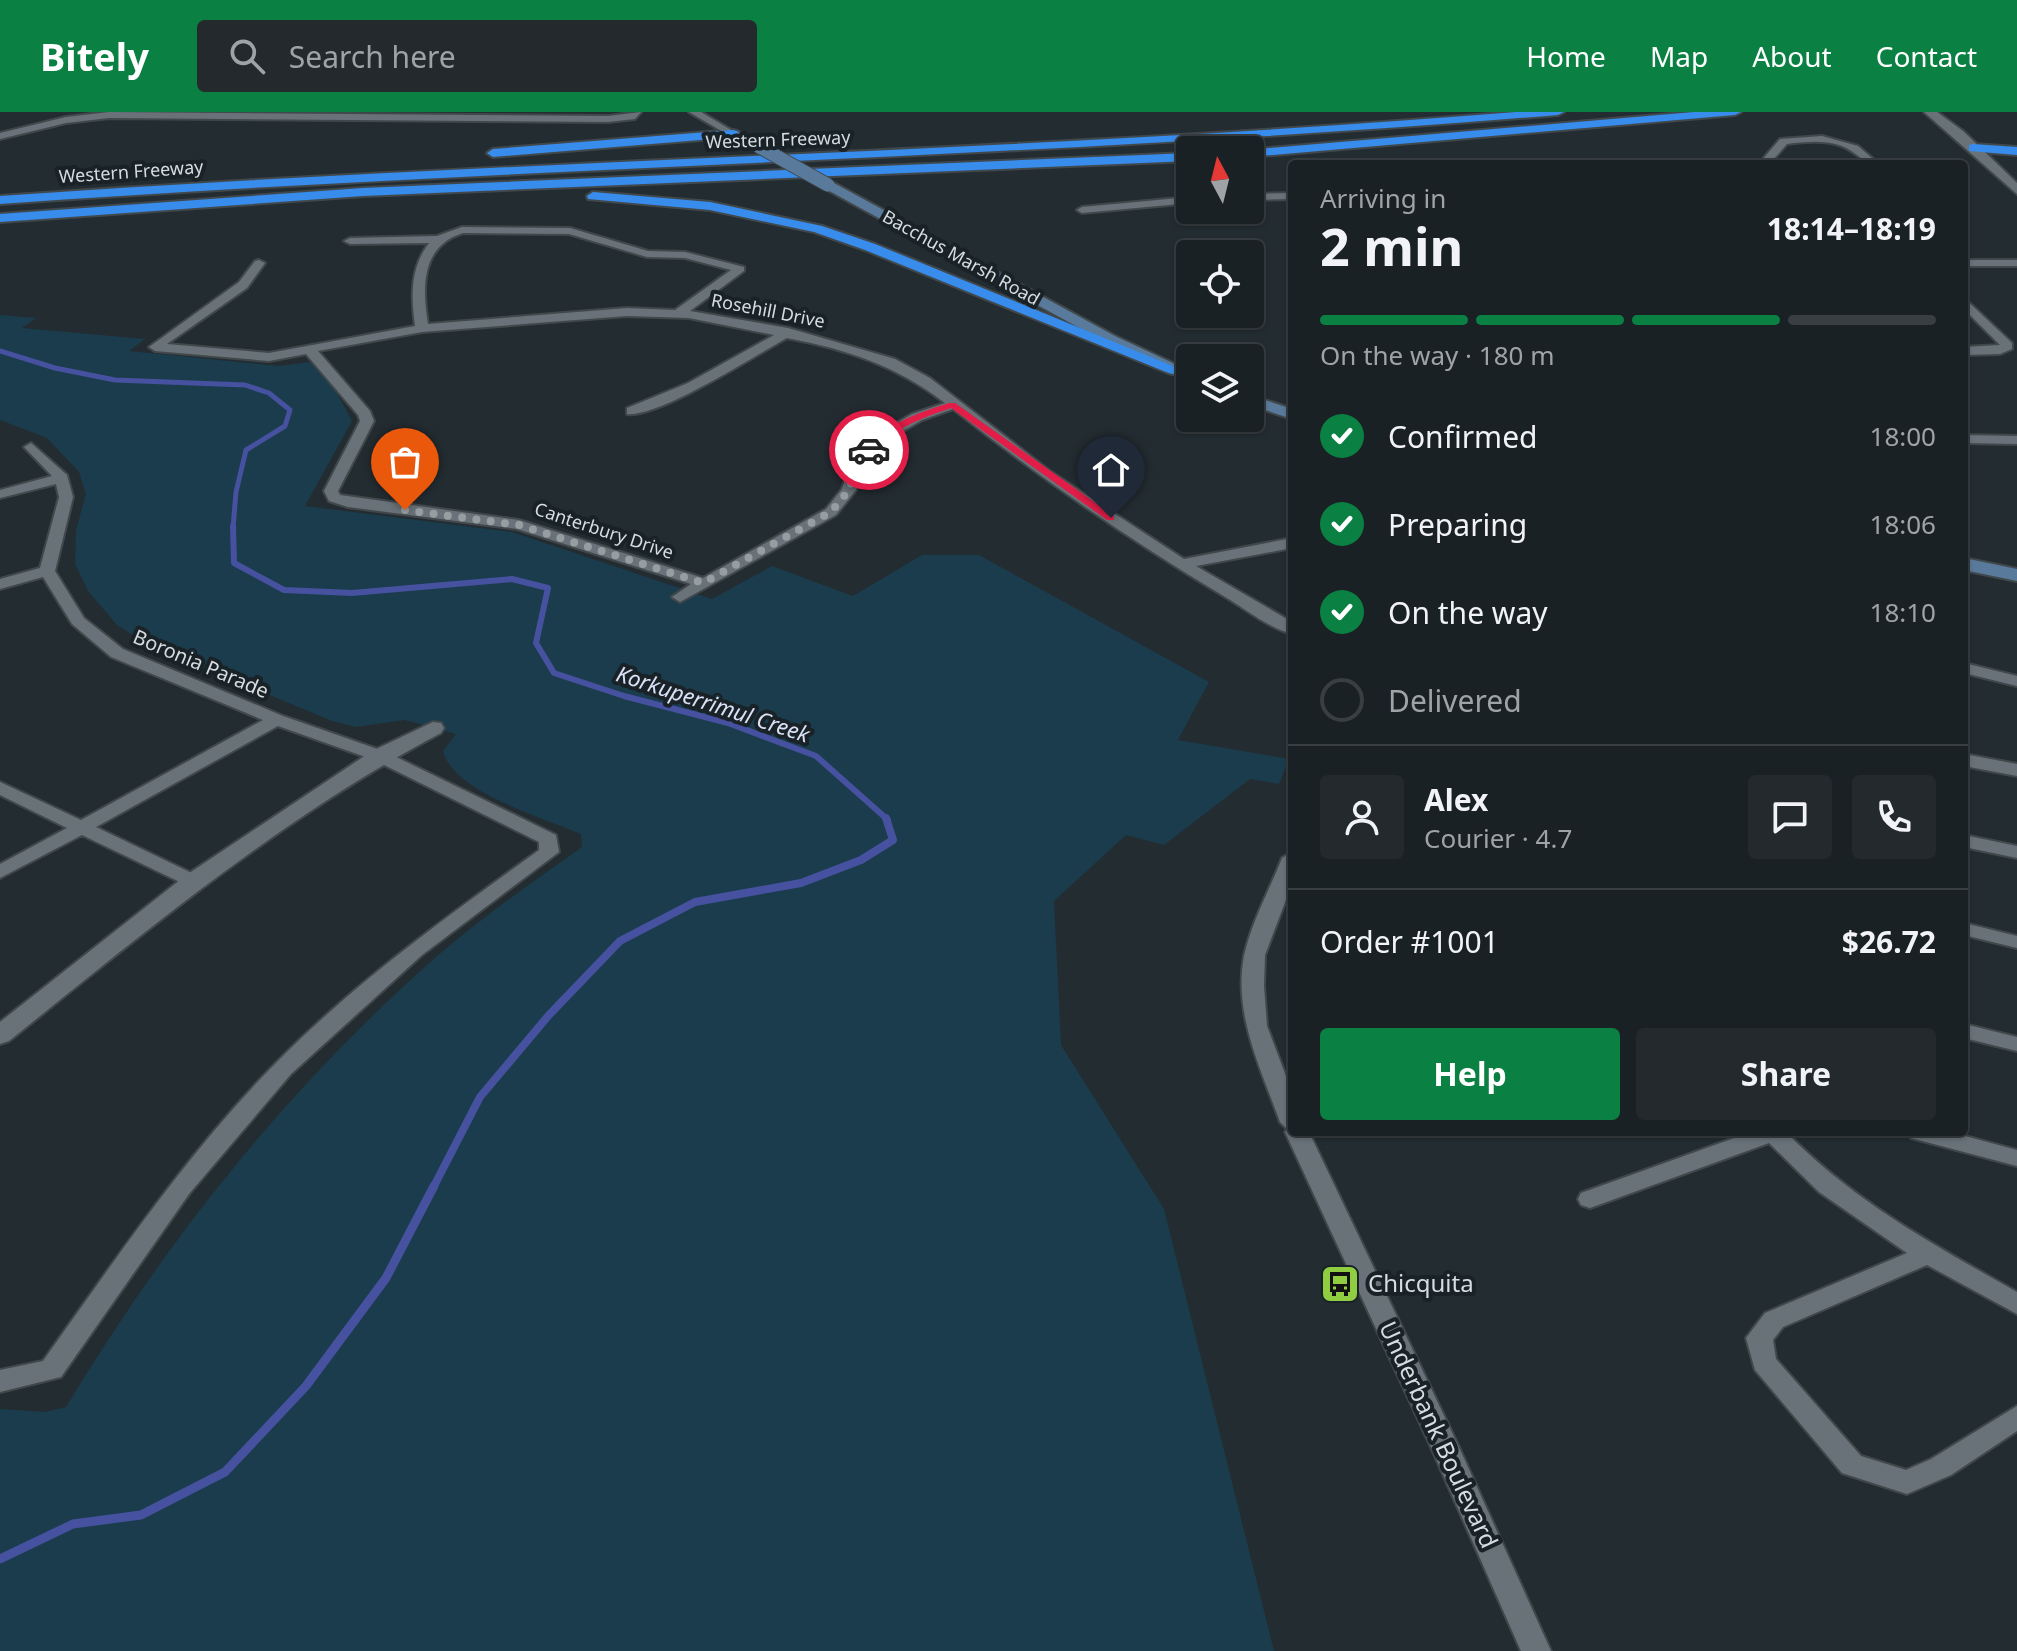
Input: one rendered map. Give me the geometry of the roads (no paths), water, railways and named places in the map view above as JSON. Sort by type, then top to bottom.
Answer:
[{"type":"highway","name":"Western Freeway","points":[[0,197],[481,169],[1148,142],[1558,112]]},
{"type":"highway","points":[[1264,152],[1735,112]]},
{"type":"highway","points":[[472,155],[733,134]]},
{"type":"highway","points":[[1973,148],[2017,151]]},
{"type":"highway","name":"Western Freeway","points":[[0,218],[447,188],[1176,158]]},
{"type":"highway","points":[[1990,162],[2017,158]]},
{"type":"highway","points":[[0,197],[404,160]]},
{"type":"highway","points":[[135,207],[564,194],[682,202],[738,210],[817,229],[1172,369]]},
{"type":"highway","points":[[990,296],[1014,295],[1020,290]]},
{"type":"main road","name":"Bacchus Marsh Road","points":[[733,134],[1176,371]]},
{"type":"main road","points":[[1264,405],[1288,413]]},
{"type":"main road","points":[[1968,565],[2017,575]]},
{"type":"street","points":[[0,136],[66,120],[109,115],[608,119],[632,117],[636,112]]},
{"type":"street","points":[[694,112],[733,134]]},
{"type":"street","points":[[1930,112],[1990,162],[2017,190]]},
{"type":"street","points":[[1772,160],[1784,141],[1835,140],[1855,146],[1870,160]]},
{"type":"street","points":[[1264,197],[1288,196]]},
{"type":"street","points":[[1082,210],[1176,201]]},
{"type":"street","points":[[422,328],[416,297],[418,271],[437,239],[446,232],[462,230],[570,231],[647,254],[685,255],[740,269],[679,313]]},
{"type":"street","points":[[350,241],[437,239]]},
{"type":"street","name":"Rosehill Drive","points":[[259,263],[243,285],[155,347],[245,357],[311,351],[422,328],[627,312],[679,313],[833,343],[890,362],[925,381],[1046,475],[1181,564],[1288,627]]},
{"type":"street","points":[[1968,263],[2017,263]]},
{"type":"street","points":[[1968,306],[2008,346],[2000,350],[1968,351]]},
{"type":"street","points":[[632,411],[680,394],[788,332]]},
{"type":"street","name":"Canterbury Drive","points":[[311,351],[365,414],[367,421],[331,491],[334,498],[348,503],[519,525],[703,583]]},
{"type":"street","points":[[680,597],[831,512],[849,490],[858,461],[879,439],[917,417],[952,405]]},
{"type":"street","points":[[1968,439],[2017,440]]},
{"type":"street","points":[[0,584],[47,571],[66,497],[62,478],[31,447]]},
{"type":"street","points":[[0,494],[62,478]]},
{"type":"street","points":[[1181,564],[1288,544]]},
{"type":"street","name":"Boronia Parade","points":[[0,1381],[52,1370],[180,1188],[283,1069],[415,950],[549,852],[549,839],[380,756],[277,720],[117,653],[78,621],[47,571]]},
{"type":"street","points":[[1968,669],[2017,681]]},
{"type":"street","points":[[0,872],[277,720]]},
{"type":"street","points":[[0,1035],[193,881],[380,756],[433,728]]},
{"type":"street","points":[[1968,761],[2017,770]]},
{"type":"street","points":[[0,788],[193,881]]},
{"type":"street","points":[[1968,842],[2017,852]]},
{"type":"street","points":[[1288,868],[1255,955],[1253,986],[1256,1026],[1288,1111]]},
{"type":"street","points":[[1968,930],[2017,942]]},
{"type":"street","points":[[1968,1032],[2017,1044]]},
{"type":"street","name":"Underbank Boulevard","points":[[1299,1136],[1444,1445],[1536,1651]]},
{"type":"street","points":[[1590,1199],[1761,1136]]},
{"type":"street","points":[[1776,1136],[1856,1210],[1926,1255],[2017,1304]]},
{"type":"street","points":[[1934,1136],[2017,1158]]},
{"type":"street","points":[[1926,1255],[1774,1320],[1759,1338],[1764,1363],[1852,1465],[1907,1482],[1941,1467],[2017,1417]]},
{"type":"waterway","name":"Korkuperrimul Creek","points":[[0,351],[55,368],[115,380],[245,385],[269,393],[290,410],[285,426],[246,450],[236,492],[233,528]]},
{"type":"waterway","name":"Korkuperrimul Creek","points":[[233,528],[234,563],[284,590],[352,593],[512,579],[548,588],[536,643],[554,673],[624,696],[728,723],[816,756],[886,818]]},
{"type":"waterway","name":"Korkuperrimul Creek","points":[[433,1188],[480,1097],[549,1015],[620,941],[695,902],[801,883],[861,860],[893,840],[886,818]]},
{"type":"waterway","name":"Korkuperrimul Creek","points":[[0,1559],[73,1524],[141,1515],[225,1472],[306,1386],[386,1278],[434,1186]]},
{"type":"place","name":"Chicquita","points":[[1340,1284]]}]
